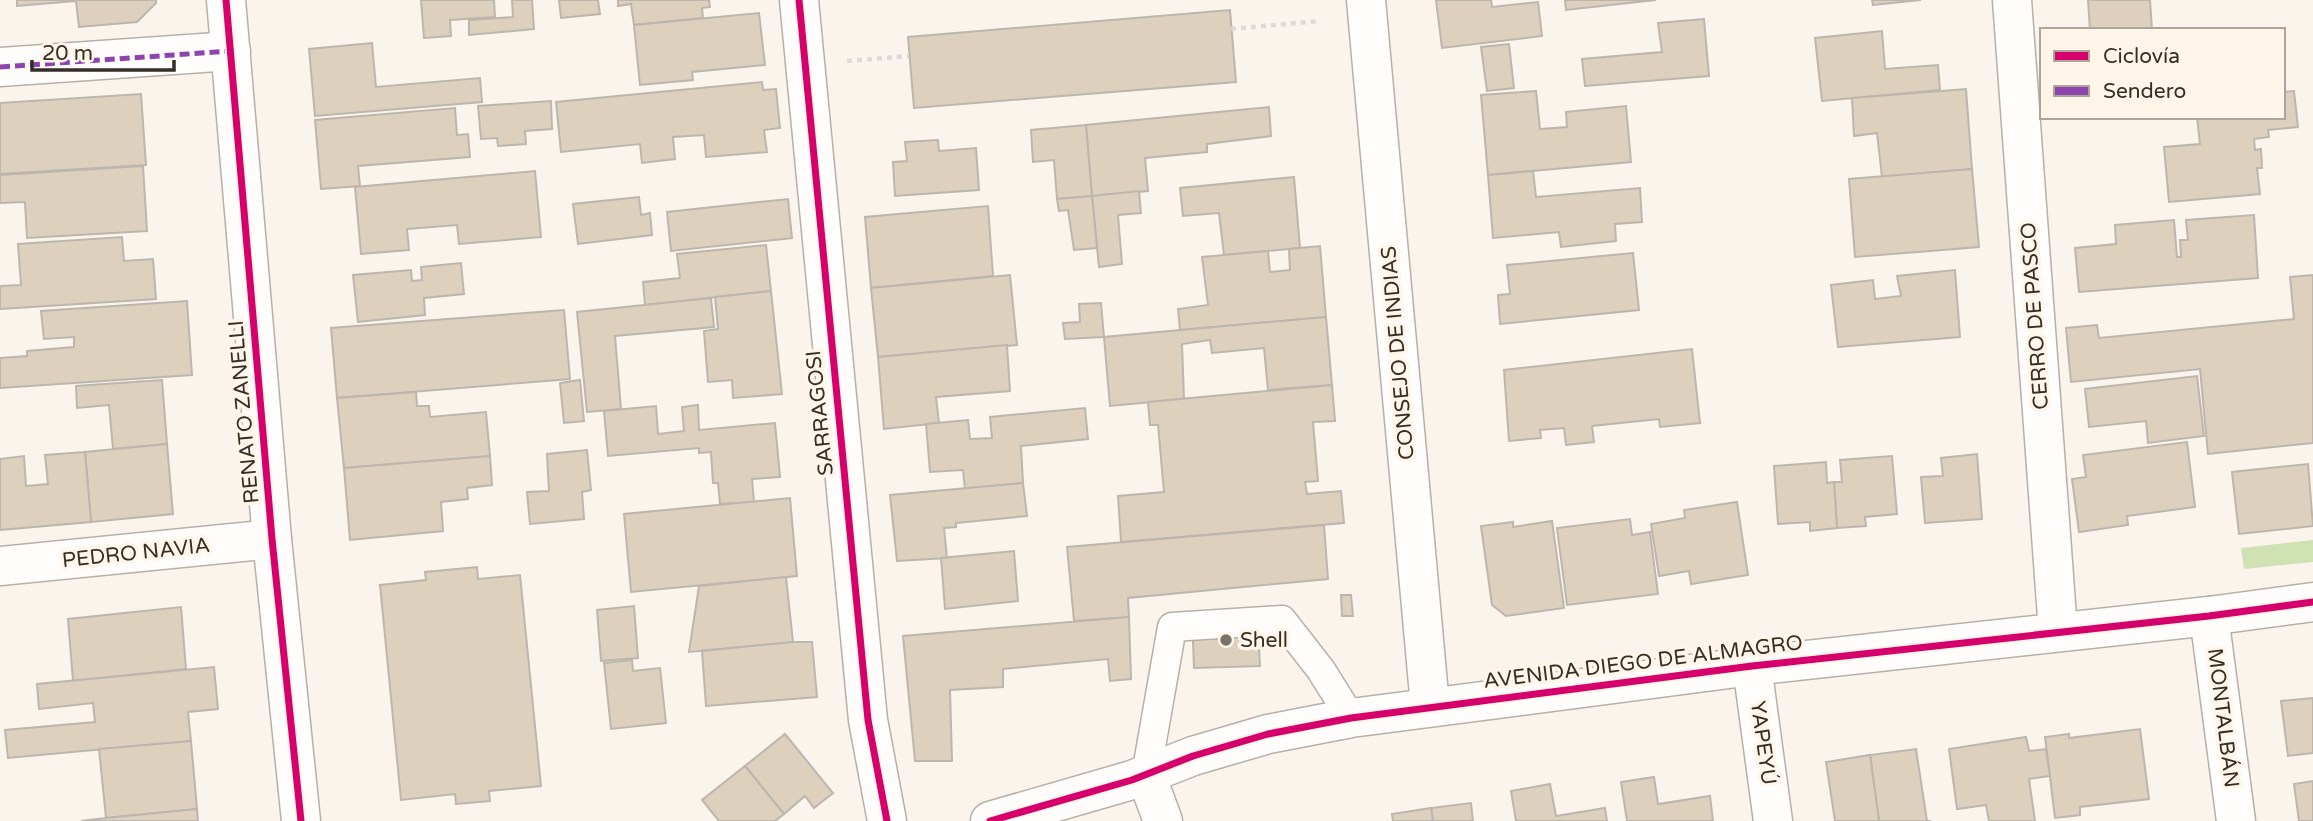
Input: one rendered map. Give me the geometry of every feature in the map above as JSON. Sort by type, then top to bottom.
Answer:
[{"type":"street","name":"RENATO ZANELLI","points":[[226,0],[272,539],[300,821]]},
{"type":"street","name":"SARRAGOSI","points":[[799,0],[868,720],[887,821]]},
{"type":"street","name":"CONSEJO DE INDIAS","points":[[1366,0],[1430,706]]},
{"type":"street","name":"CERRO DE PASCO","points":[[2012,0],[2058,631]]},
{"type":"street","points":[[0,67],[231,51]]},
{"type":"street","name":"PEDRO NAVIA","points":[[0,566],[272,539]]},
{"type":"street","name":"AVENIDA DIEGO DE ALMAGRO","points":[[990,821],[1139,778],[1193,756],[1255,738],[1351,718],[1752,666],[2209,616],[2313,602]]},
{"type":"street","name":"MONTALBÁN","points":[[2209,616],[2236,821]]},
{"type":"street","name":"YAPEYÚ","points":[[1752,666],[1773,821]]},
{"type":"street","points":[[1139,778],[1163,821]]},
{"type":"street","name":"AVENIDA DIEGO DE ALMAGRO","points":[[1071,821],[1139,778]]},
{"type":"lane","points":[[1139,778],[1172,628],[1282,620],[1321,670],[1351,718]]},
{"type":"path","points":[[1231,29],[1319,20]]},
{"type":"path","points":[[852,61],[909,56]]},
{"type":"green space","points":[[2313,540],[2313,562],[2244,569],[2241,548]]},
{"type":"building","points":[[17,0],[156,0],[156,3],[137,22],[79,27],[76,1],[17,6]]},
{"type":"building","points":[[421,0],[494,0],[495,17],[450,20],[451,36],[424,38]]},
{"type":"building","points":[[512,0],[532,0],[534,29],[469,35],[469,20],[513,17]]},
{"type":"building","points":[[559,0],[598,0],[600,14],[561,18]]},
{"type":"building","points":[[618,0],[709,0],[710,7],[702,8],[703,18],[634,25],[631,4],[618,6]]},
{"type":"building","points":[[1436,0],[1491,0],[1492,7],[1538,2],[1542,36],[1442,48]]},
{"type":"building","points":[[1565,0],[1656,0],[1566,10]]},
{"type":"building","points":[[1872,0],[1921,0],[1873,5]]},
{"type":"building","points":[[2088,0],[2150,0],[2152,28],[2090,28]]},
{"type":"building","points":[[1230,10],[1236,82],[914,108],[908,37]]},
{"type":"building","points":[[759,13],[765,65],[692,72],[693,80],[640,85],[634,25]]},
{"type":"building","points":[[1704,19],[1709,76],[1585,86],[1582,59],[1662,52],[1658,23]]},
{"type":"building","points":[[1882,31],[1885,69],[1938,65],[1940,90],[1822,101],[1815,38]]},
{"type":"building","points":[[372,43],[376,87],[480,78],[482,102],[315,116],[309,49]]},
{"type":"building","points":[[1509,44],[1514,88],[1487,91],[1481,47]]},
{"type":"building","points":[[762,82],[763,90],[776,89],[780,128],[764,130],[767,152],[706,157],[704,135],[673,137],[675,159],[642,163],[640,144],[561,152],[556,102]]},
{"type":"building","points":[[1966,89],[1972,169],[1882,177],[1877,133],[1854,136],[1852,98]]},
{"type":"building","points":[[1536,91],[1540,129],[1567,127],[1566,112],[1626,106],[1631,162],[1488,175],[1481,95]]},
{"type":"building","points":[[2294,91],[2298,127],[2268,130],[2269,137],[2254,139],[2255,150],[2261,149],[2262,168],[2257,168],[2260,194],[2169,202],[2164,147],[2200,144],[2197,119],[2285,119],[2285,92]]},
{"type":"building","points":[[141,94],[146,165],[0,174],[0,103]]},
{"type":"building","points":[[551,101],[552,129],[525,131],[526,144],[498,146],[497,138],[481,139],[478,106]]},
{"type":"building","points":[[1269,107],[1271,136],[1207,144],[1207,152],[1145,158],[1148,191],[1092,196],[1086,125]]},
{"type":"building","points":[[455,108],[457,135],[468,134],[470,157],[358,166],[360,186],[321,189],[315,120]]},
{"type":"building","points":[[1086,125],[1092,196],[1057,199],[1054,160],[1033,162],[1031,130]]},
{"type":"building","points":[[938,140],[939,151],[976,148],[979,190],[895,196],[893,162],[907,161],[905,142]]},
{"type":"building","points":[[143,166],[147,231],[27,238],[25,202],[0,203],[0,175]]},
{"type":"building","points":[[1972,169],[1979,247],[1855,257],[1849,179]]},
{"type":"building","points":[[535,171],[541,237],[459,244],[457,225],[407,229],[409,250],[361,254],[355,187]]},
{"type":"building","points":[[1533,171],[1536,197],[1640,188],[1642,222],[1615,224],[1616,241],[1561,247],[1559,232],[1493,238],[1488,175]]},
{"type":"building","points":[[1294,177],[1300,248],[1224,255],[1219,213],[1183,216],[1180,188]]},
{"type":"building","points":[[1139,191],[1141,213],[1118,215],[1122,264],[1099,267],[1092,196]]},
{"type":"building","points":[[1092,196],[1097,248],[1074,250],[1068,210],[1059,211],[1057,199]]},
{"type":"building","points":[[639,197],[641,215],[650,213],[652,235],[578,244],[573,204]]},
{"type":"building","points":[[788,199],[792,238],[671,251],[667,212]]},
{"type":"building","points":[[988,206],[993,276],[871,288],[865,217]]},
{"type":"building","points":[[2254,215],[2258,278],[2079,292],[2075,248],[2116,244],[2115,225],[2174,220],[2177,257],[2181,257],[2180,240],[2188,240],[2186,220]]},
{"type":"building","points":[[122,237],[124,261],[153,259],[156,299],[0,309],[0,286],[21,285],[18,244]]},
{"type":"building","points":[[766,245],[771,291],[645,305],[643,282],[680,278],[677,254]]},
{"type":"building","points":[[1320,246],[1326,317],[1180,330],[1178,309],[1208,305],[1202,257],[1268,251],[1270,272],[1290,270],[1289,249]]},
{"type":"building","points":[[1633,253],[1639,310],[1500,324],[1498,295],[1510,294],[1507,265]]},
{"type":"building","points":[[461,263],[464,294],[424,298],[425,315],[358,322],[353,275],[411,270],[412,281],[422,280],[421,267]]},
{"type":"building","points":[[1955,270],[1960,337],[1838,347],[1831,285],[1873,280],[1875,299],[1901,296],[1897,276]]},
{"type":"building","points":[[1010,275],[1017,345],[878,357],[871,288]]},
{"type":"building","points":[[2313,275],[2313,443],[2208,454],[2200,369],[2071,382],[2066,328],[2097,325],[2099,338],[2294,319],[2290,277]]},
{"type":"building","points":[[771,291],[782,394],[733,398],[732,380],[708,382],[704,331],[718,329],[715,297]]},
{"type":"building","points":[[711,298],[714,327],[615,336],[621,409],[587,412],[577,312]]},
{"type":"building","points":[[187,301],[192,375],[0,388],[0,358],[27,356],[27,351],[74,347],[74,337],[44,339],[41,311]]},
{"type":"building","points":[[1101,303],[1104,337],[1065,339],[1063,323],[1080,322],[1079,304]]},
{"type":"building","points":[[564,310],[570,379],[337,398],[331,328]]},
{"type":"building","points":[[1326,317],[1332,385],[1268,390],[1264,348],[1212,353],[1210,340],[1182,344],[1184,399],[1110,406],[1104,337]]},
{"type":"building","points":[[1007,345],[1010,391],[936,397],[939,423],[884,429],[878,357]]},
{"type":"building","points":[[1692,349],[1700,423],[1660,427],[1659,419],[1592,426],[1594,442],[1566,445],[1564,428],[1540,430],[1541,438],[1509,441],[1504,370]]},
{"type":"building","points":[[2197,376],[2204,436],[2148,443],[2146,421],[2089,427],[2085,389]]},
{"type":"building","points":[[162,380],[167,444],[113,449],[109,405],[77,408],[76,386]]},
{"type":"building","points":[[580,380],[584,421],[564,423],[560,383]]},
{"type":"building","points":[[1332,385],[1335,421],[1313,422],[1318,481],[1305,482],[1307,494],[1341,491],[1344,523],[1121,542],[1118,496],[1164,492],[1158,425],[1150,425],[1148,402]]},
{"type":"building","points":[[416,392],[417,406],[429,406],[430,417],[486,412],[490,456],[344,468],[337,398]]},
{"type":"building","points":[[698,405],[699,430],[775,423],[780,477],[752,479],[754,502],[720,504],[718,483],[713,483],[711,452],[699,453],[699,448],[608,456],[604,411],[656,406],[658,434],[684,431],[682,407]]},
{"type":"building","points":[[1085,408],[1088,439],[1021,446],[1023,483],[965,489],[963,470],[930,472],[926,424],[968,420],[970,439],[992,438],[990,417]]},
{"type":"building","points":[[2187,442],[2195,507],[2127,516],[2128,525],[2079,532],[2072,479],[2086,477],[2083,455]]},
{"type":"building","points":[[167,444],[173,514],[91,522],[85,452]]},
{"type":"building","points":[[587,450],[591,490],[582,492],[584,519],[530,524],[527,492],[549,491],[547,454]]},
{"type":"building","points":[[85,452],[91,522],[0,530],[0,459],[24,456],[26,486],[48,484],[45,455]]},
{"type":"building","points":[[1977,454],[1982,519],[1925,523],[1921,477],[1943,476],[1941,458]]},
{"type":"building","points":[[490,456],[492,485],[467,488],[468,499],[441,502],[443,531],[350,540],[344,468]]},
{"type":"building","points":[[1892,456],[1897,514],[1865,517],[1866,526],[1837,528],[1834,482],[1842,482],[1840,460]]},
{"type":"building","points":[[1826,462],[1827,483],[1834,482],[1837,528],[1810,531],[1810,522],[1778,524],[1774,466]]},
{"type":"building","points":[[2308,464],[2313,526],[2239,534],[2232,472]]},
{"type":"building","points":[[1023,483],[1027,516],[956,523],[956,527],[944,528],[947,558],[897,561],[890,495]]},
{"type":"building","points":[[790,498],[797,576],[631,592],[624,514]]},
{"type":"building","points":[[1737,502],[1748,575],[1691,584],[1689,571],[1659,576],[1651,524],[1685,518],[1684,510]]},
{"type":"building","points":[[1630,519],[1632,535],[1650,532],[1658,594],[1567,605],[1557,528]]},
{"type":"building","points":[[1552,521],[1564,608],[1506,616],[1492,605],[1481,526],[1513,522],[1513,527]]},
{"type":"building","points":[[1324,525],[1328,579],[1128,598],[1129,617],[1074,621],[1067,547]]},
{"type":"building","points":[[1014,551],[1018,601],[945,609],[941,558]]},
{"type":"building","points":[[477,567],[478,579],[520,575],[541,786],[489,791],[490,801],[456,804],[455,794],[401,800],[380,585],[426,580],[425,572]]},
{"type":"building","points":[[786,577],[793,642],[689,652],[699,586]]},
{"type":"building","points":[[1341,595],[1351,595],[1353,616],[1342,616]]},
{"type":"building","points":[[634,606],[638,658],[601,661],[597,610]]},
{"type":"building","points":[[181,607],[186,669],[73,681],[68,619]]},
{"type":"building","name":"Shell","points":[[1257,611],[1260,666],[1194,668],[1192,614]]},
{"type":"building","points":[[1129,617],[1131,679],[1110,681],[1108,659],[1003,669],[1003,687],[950,690],[952,761],[915,761],[903,636]]},
{"type":"building","points":[[812,642],[817,697],[706,706],[702,651]]},
{"type":"building","points":[[632,660],[633,671],[660,668],[666,723],[611,729],[604,663]]},
{"type":"building","points":[[214,667],[218,709],[188,712],[191,741],[8,758],[5,730],[95,722],[93,703],[39,709],[37,684]]},
{"type":"building","points":[[2313,698],[2313,753],[2288,756],[2281,701]]},
{"type":"building","points":[[2140,729],[2149,799],[2080,807],[2080,815],[2055,818],[2045,737],[2069,734],[2069,738]]},
{"type":"building","points":[[785,734],[833,793],[814,808],[805,796],[784,814],[745,766]]},
{"type":"building","points":[[2026,737],[2029,751],[2046,749],[2050,776],[2029,779],[2035,821],[1989,821],[1986,805],[1957,809],[1949,749]]},
{"type":"building","points":[[191,741],[197,809],[106,818],[99,749]]},
{"type":"building","points":[[1916,749],[1927,821],[1879,821],[1870,755]]},
{"type":"building","points":[[1870,755],[1879,821],[1835,821],[1826,762]]},
{"type":"building","points":[[745,766],[784,814],[775,821],[719,821],[702,800]]},
{"type":"building","points":[[1654,777],[1658,804],[1710,796],[1713,821],[1627,821],[1621,782]]},
{"type":"building","points":[[2313,781],[2313,821],[2299,821],[2294,784]]},
{"type":"building","points":[[1550,784],[1556,816],[1605,808],[1607,821],[1516,821],[1511,791]]},
{"type":"building","points":[[1471,803],[1473,821],[1433,821],[1431,808]]},
{"type":"building","points":[[1431,808],[1433,821],[1393,821],[1392,814]]},
{"type":"building","points":[[197,809],[198,821],[81,821],[106,818]]},
{"type":"marked path","points":[[0,67],[231,51]]},
{"type":"cycle path","points":[[226,0],[272,539],[301,821]]},
{"type":"cycle path","points":[[799,0],[868,720],[887,821]]},
{"type":"cycle path","points":[[990,821],[1132,780],[1193,756],[1268,734],[1351,718],[1752,666],[2209,616],[2313,602]]},
{"type":"place","name":"Shell","points":[[1226,640]]}]
